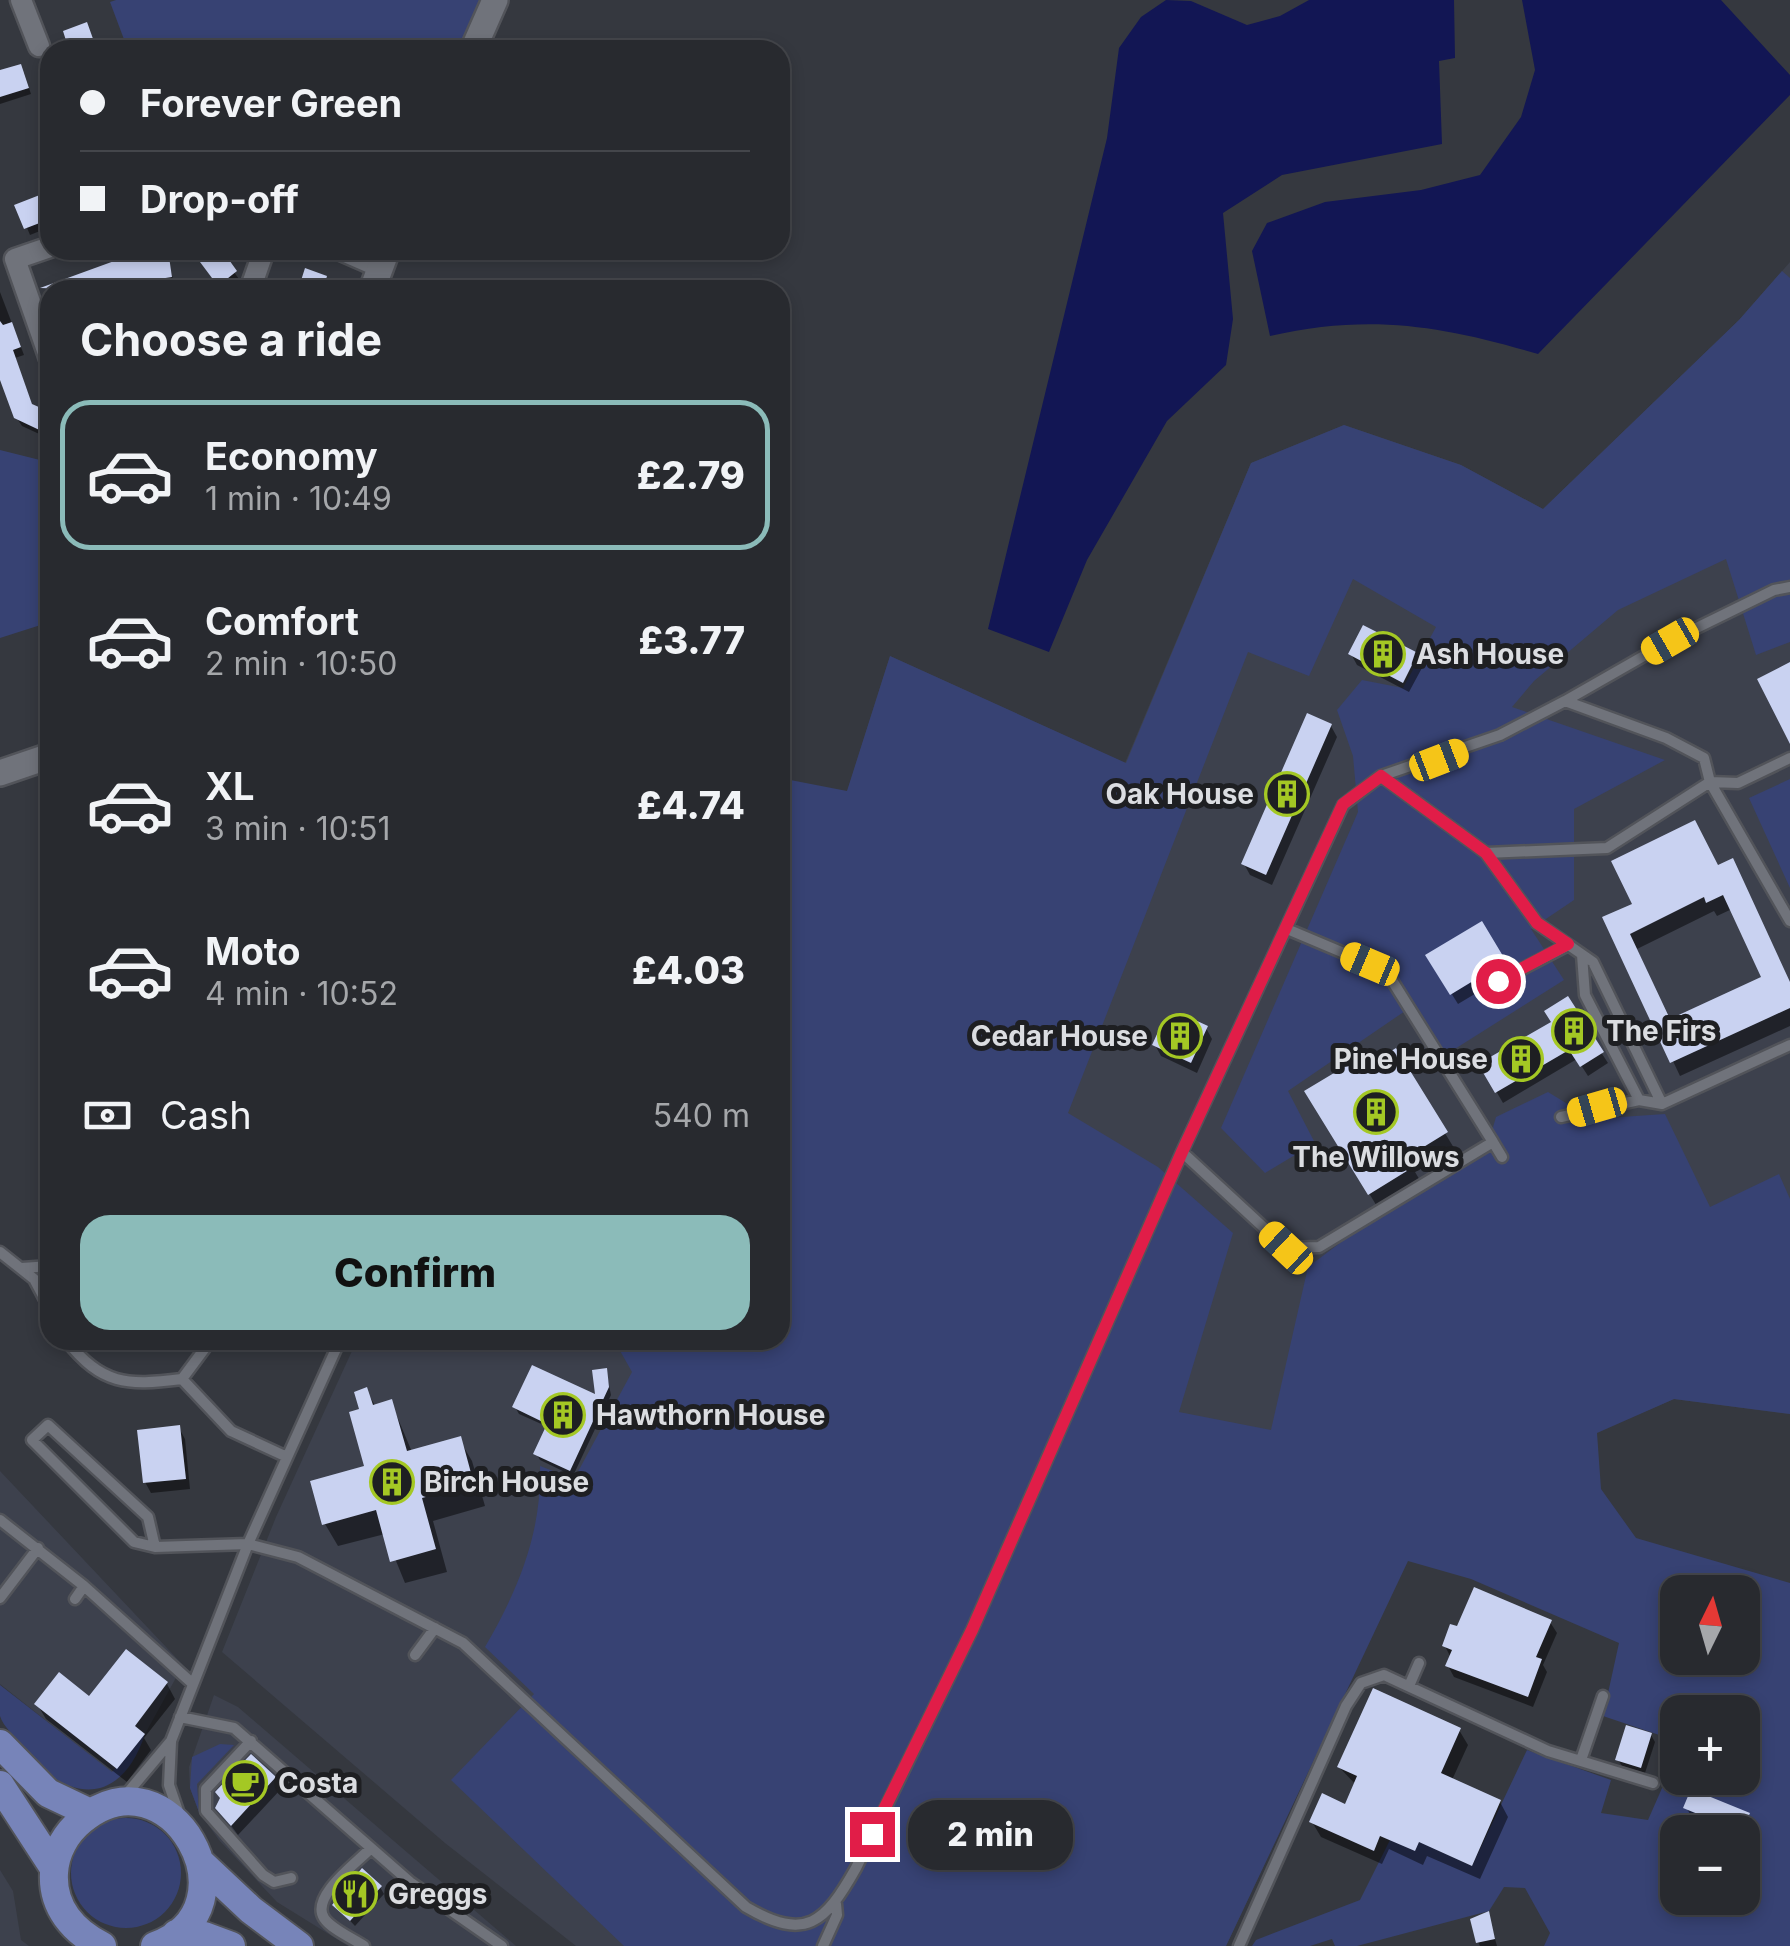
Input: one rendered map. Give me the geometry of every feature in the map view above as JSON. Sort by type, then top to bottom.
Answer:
[{"type":"main road","points":[[0,1744],[48,1793],[103,1809],[147,1805],[168,1814],[184,1828],[202,1864],[299,1946]]},
{"type":"main road","points":[[0,1785],[54,1868],[68,1934],[102,1946]]},
{"type":"main road","points":[[54,1868],[66,1837],[103,1809]]},
{"type":"main road","points":[[165,1940],[198,1904],[202,1864]]},
{"type":"main road","points":[[165,1940],[204,1936],[231,1946]]},
{"type":"street","points":[[22,0],[39,46]]},
{"type":"street","points":[[477,40],[494,0]]},
{"type":"street","points":[[40,250],[15,259],[40,330]]},
{"type":"street","points":[[0,773],[40,759]]},
{"type":"lane","points":[[154,1547],[148,1517],[48,1425],[32,1440],[134,1542],[154,1547],[248,1544],[298,1557],[464,1643],[746,1907],[775,1924],[798,1927],[818,1919],[836,1904],[972,1630],[1182,1152],[1343,804],[1381,776],[1500,736],[1670,641],[1774,590],[1790,587]]},
{"type":"lane","points":[[1565,701],[1666,738],[1704,758],[1710,782],[1790,921]]},
{"type":"lane","points":[[1486,853],[1607,848],[1710,782],[1738,783],[1790,758]]},
{"type":"lane","points":[[1381,776],[1486,853],[1537,923],[1593,962],[1662,1104]]},
{"type":"lane","points":[[1287,929],[1370,964],[1394,982],[1502,1157]]},
{"type":"lane","points":[[1498,981],[1568,944]]},
{"type":"lane","points":[[1582,955],[1585,996],[1638,1100]]},
{"type":"lane","points":[[1561,1117],[1638,1100],[1662,1104],[1790,1045]]},
{"type":"lane","points":[[1182,1152],[1286,1248],[1304,1251],[1319,1248],[1494,1142]]},
{"type":"lane","points":[[0,1252],[34,1278],[40,1290]]},
{"type":"lane","points":[[22,1268],[40,1267]]},
{"type":"lane","points":[[74,1350],[89,1369],[116,1381],[146,1384],[182,1379],[204,1350]]},
{"type":"lane","points":[[103,1809],[143,1779],[171,1742],[248,1544],[336,1350]]},
{"type":"lane","points":[[182,1379],[232,1431],[288,1457]]},
{"type":"lane","points":[[0,1520],[84,1586],[193,1684]]},
{"type":"lane","points":[[0,1598],[38,1548]]},
{"type":"lane","points":[[75,1599],[84,1586]]},
{"type":"lane","points":[[415,1654],[435,1628]]},
{"type":"lane","points":[[1409,1686],[1419,1663]]},
{"type":"lane","points":[[1239,1946],[1361,1683],[1384,1675],[1548,1751],[1654,1783]]},
{"type":"lane","points":[[1581,1760],[1604,1696]]},
{"type":"lane","points":[[180,1718],[221,1722],[250,1740],[410,1882],[502,1946]]},
{"type":"lane","points":[[250,1740],[206,1788],[206,1811],[263,1875],[274,1882],[290,1878]]},
{"type":"lane","points":[[171,1742],[169,1785],[184,1828]]},
{"type":"lane","points":[[364,1946],[324,1919],[321,1909],[325,1896],[372,1848]]},
{"type":"lane","points":[[822,1946],[837,1915],[836,1904]]},
{"type":"shaded area","points":[[482,0],[465,40],[124,40],[110,2]]},
{"type":"shaded area","points":[[1166,0],[1191,1],[1247,25],[1280,16],[1309,0],[1454,0],[1455,58],[1439,61],[1442,144],[1282,175],[1223,213],[1233,319],[1226,365],[1167,421],[1087,560],[1049,652],[988,629],[1107,138],[1119,48],[1141,17]]},
{"type":"shaded area","points":[[1522,0],[1721,0],[1790,75],[1790,95],[1538,354],[1470,336],[1406,326],[1341,325],[1270,336],[1252,251],[1267,223],[1325,202],[1421,190],[1480,175],[1521,117],[1535,70]]},
{"type":"shaded area","points":[[1790,262],[1790,1414],[1674,1399],[1597,1432],[1407,1561],[1226,1946],[576,1946],[445,1843],[222,1652],[276,1517],[352,1350],[790,1350],[790,1258],[847,792],[890,656],[1125,763],[1251,463],[1344,425],[1461,465],[1543,509],[1739,320]]},
{"type":"shaded area","points":[[1782,271],[1790,278],[1790,642],[1756,655],[1726,559],[1618,610],[1534,681],[1512,707],[1665,760],[1574,809],[1574,900],[1531,929],[1564,980],[1439,1059],[1408,1009],[1288,1091],[1315,1143],[1265,1173],[1221,1128],[1358,812],[1353,756],[1337,710],[1362,680],[1403,688],[1436,627],[1353,579],[1309,676],[1248,652],[1068,1113],[1158,1167],[1233,1233],[1179,1412],[1271,1430],[1308,1267],[1352,1234],[1485,1155],[1496,1117],[1548,1092],[1592,1119],[1665,1114],[1710,1207],[1779,1174],[1790,1199],[1790,1414],[1674,1399],[1597,1433],[1601,1489],[1636,1538],[1790,1583],[1790,1946],[1544,1946],[1550,1933],[1525,1888],[1504,1887],[1489,1911],[1357,1946],[1335,1946],[1332,1939],[1310,1946],[1252,1946],[1256,1940],[1360,1900],[1390,1840],[1432,1812],[1450,1820],[1437,1850],[1472,1866],[1527,1750],[1611,1780],[1601,1813],[1648,1820],[1660,1793],[1760,1795],[1760,1695],[1660,1695],[1660,1735],[1603,1716],[1619,1643],[1471,1579],[1408,1561],[1226,1946],[624,1946],[451,1780],[534,1694],[485,1647],[526,1560],[537,1515],[540,1466],[574,1479],[632,1372],[620,1350],[790,1350],[790,780],[847,791],[890,656],[1126,763],[1251,463],[1344,425],[1461,465],[1543,509],[1739,320]]},
{"type":"shaded area","points":[[0,450],[40,460],[40,625],[0,638]]},
{"type":"shaded area","points":[[1790,779],[1790,888],[1749,798]]},
{"type":"shaded area","points":[[0,1471],[183,1665],[145,1734],[112,1773],[0,1684]]},
{"type":"shaded area","points":[[0,1685],[112,1772],[145,1734],[135,1758],[122,1775],[107,1785],[91,1789],[57,1780],[4,1724],[0,1716]]},
{"type":"shaded area","points":[[214,1695],[238,1707],[516,1946],[348,1946],[277,1902],[219,1840],[199,1812],[190,1788],[189,1767]]},
{"type":"shaded area","points":[[220,1744],[234,1745],[197,1784],[199,1812],[190,1788],[192,1757]]},
{"type":"shaded area","points":[[126,1818],[147,1822],[165,1834],[177,1852],[181,1873],[177,1894],[165,1912],[147,1924],[126,1928],[105,1924],[87,1912],[75,1894],[71,1873],[75,1852],[87,1834],[105,1822]]},
{"type":"shaded area","points":[[0,1870],[13,1891],[21,1940],[29,1946],[0,1946]]},
{"type":"building","points":[[87,22],[93,40],[66,40],[63,31]]},
{"type":"building","points":[[21,64],[29,88],[0,97],[0,70]]},
{"type":"building","points":[[40,195],[40,223],[24,229],[14,205]]},
{"type":"building","points":[[117,260],[169,260],[172,277],[152,280],[62,280]]},
{"type":"building","points":[[198,260],[229,260],[237,271],[226,280],[214,280]]},
{"type":"building","points":[[305,268],[327,276],[326,280],[301,280]]},
{"type":"building","points":[[0,321],[3,325],[12,322],[21,347],[13,350],[32,404],[40,408],[40,430],[14,418],[0,380]]},
{"type":"building","name":"Ash House","points":[[1363,625],[1418,653],[1403,683],[1348,654]]},
{"type":"building","points":[[1790,662],[1790,744],[1757,679]]},
{"type":"building","name":"Oak House","points":[[1307,713],[1332,724],[1266,875],[1241,864]]},
{"type":"building","points":[[1695,820],[1718,865],[1733,858],[1790,982],[1790,1008],[1670,1063],[1602,917],[1632,904],[1611,861]],"holes":[[[1723,895],[1761,977],[1670,1019],[1630,934],[1704,897],[1706,903]]]},
{"type":"building","points":[[1482,921],[1506,961],[1450,995],[1425,955]]},
{"type":"building","points":[[1568,996],[1604,1052],[1580,1067],[1569,1050],[1495,1093],[1478,1064],[1551,1022],[1544,1011]]},
{"type":"building","name":"Cedar House","points":[[1182,1014],[1208,1026],[1191,1063],[1152,1045],[1163,1021],[1176,1027]]},
{"type":"building","name":"The Willows","points":[[1396,1048],[1448,1132],[1409,1156],[1415,1166],[1368,1195],[1304,1091],[1349,1064],[1355,1073]]},
{"type":"building","name":"Hawthorn House","points":[[532,1365],[595,1394],[592,1370],[607,1368],[609,1387],[570,1471],[533,1454],[547,1424],[512,1407]]},
{"type":"building","name":"Birch House","points":[[367,1387],[373,1405],[392,1399],[407,1451],[461,1436],[474,1484],[422,1498],[436,1549],[390,1562],[376,1510],[322,1525],[310,1481],[364,1466],[349,1412],[359,1409],[354,1392]]},
{"type":"building","points":[[180,1425],[186,1479],[143,1483],[137,1430]]},
{"type":"building","points":[[1474,1587],[1552,1620],[1536,1657],[1542,1659],[1528,1697],[1445,1666],[1452,1650],[1442,1646],[1450,1624],[1457,1626]]},
{"type":"building","points":[[126,1649],[168,1682],[135,1726],[145,1734],[117,1769],[34,1704],[59,1672],[89,1696]]},
{"type":"building","points":[[1373,1688],[1461,1728],[1441,1773],[1501,1800],[1472,1866],[1419,1842],[1415,1851],[1380,1836],[1374,1851],[1309,1822],[1322,1793],[1345,1804],[1357,1776],[1337,1767]]},
{"type":"building","points":[[1626,1725],[1652,1733],[1641,1768],[1615,1760]]},
{"type":"building","name":"Costa","points":[[251,1754],[276,1777],[231,1826],[215,1808],[220,1798],[215,1792]]},
{"type":"building","points":[[1688,1795],[1706,1795],[1750,1813],[1700,1815],[1683,1808]]},
{"type":"building","name":"Greggs","points":[[362,1868],[382,1886],[350,1921],[332,1905]]},
{"type":"building","points":[[1489,1911],[1495,1939],[1476,1943],[1470,1919]]},
{"type":"place","name":"Ash House","points":[[1383,654]]},
{"type":"place","name":"Oak House","points":[[1287,794]]},
{"type":"place","name":"The Firs","points":[[1574,1031]]},
{"type":"place","name":"Cedar House","points":[[1180,1036]]},
{"type":"place","name":"Pine House","points":[[1521,1059]]},
{"type":"place","name":"The Willows","points":[[1376,1112]]},
{"type":"place","name":"Hawthorn House","points":[[563,1415]]},
{"type":"place","name":"Birch House","points":[[392,1482]]},
{"type":"place","name":"Costa","points":[[245,1783]]},
{"type":"place","name":"Greggs","points":[[355,1894]]},
{"type":"route","points":[[872,1834],[972,1630],[1182,1152],[1343,804],[1381,776],[1486,853],[1537,923],[1568,944],[1498,981]]}]
